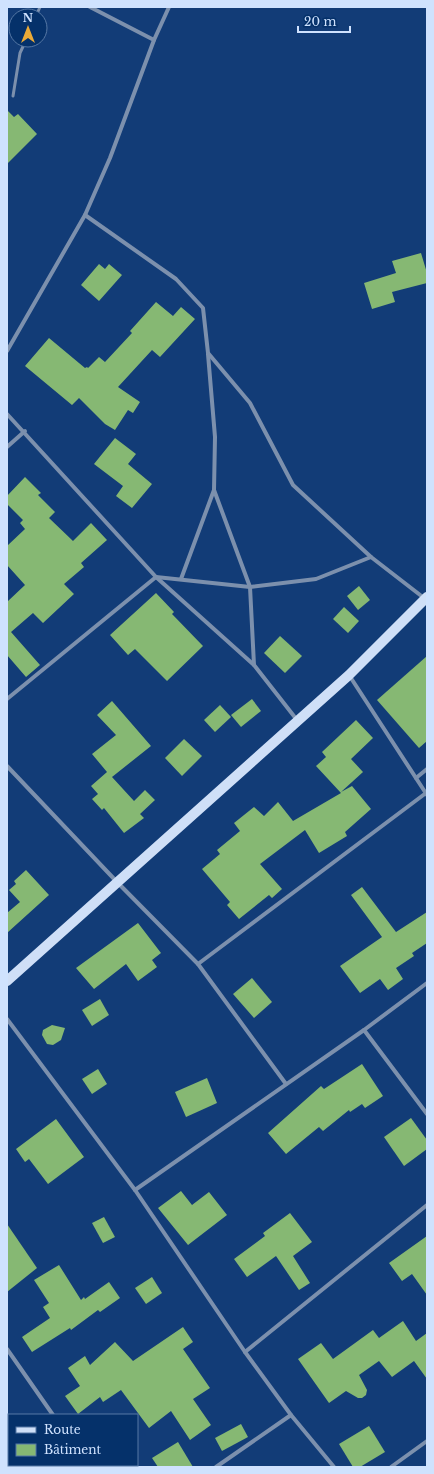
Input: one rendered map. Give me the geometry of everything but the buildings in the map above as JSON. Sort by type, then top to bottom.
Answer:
[{"type":"main road","points":[[7,981],[349,675],[426,598]]},
{"type":"street","points":[[90,7],[154,40]]},
{"type":"street","points":[[7,351],[85,215],[110,158],[154,40],[169,7]]},
{"type":"street","points":[[85,215],[176,278],[203,308],[215,437],[214,490],[181,579]]},
{"type":"street","points":[[208,353],[250,403],[293,485],[371,557],[426,598]]},
{"type":"street","points":[[7,414],[25,431],[156,577],[254,665],[298,721]]},
{"type":"street","points":[[7,447],[25,431]]},
{"type":"street","points":[[214,490],[250,586],[254,665]]},
{"type":"street","points":[[7,699],[156,577],[250,586],[316,578],[371,557]]},
{"type":"street","points":[[198,964],[426,794],[349,675]]},
{"type":"street","points":[[7,766],[117,882],[198,964],[286,1084]]},
{"type":"street","points":[[416,778],[427,769]]},
{"type":"street","points":[[135,1190],[364,1030],[427,983]]},
{"type":"street","points":[[7,1019],[135,1190],[244,1352],[291,1415],[334,1467]]},
{"type":"street","points":[[364,1030],[427,1114]]},
{"type":"street","points":[[244,1352],[427,1205]]},
{"type":"street","points":[[7,1349],[52,1414]]},
{"type":"street","points":[[216,1467],[291,1415]]},
{"type":"street","points":[[392,1467],[427,1441]]},
{"type":"lane","points":[[12,96],[20,54],[23,48]]}]
